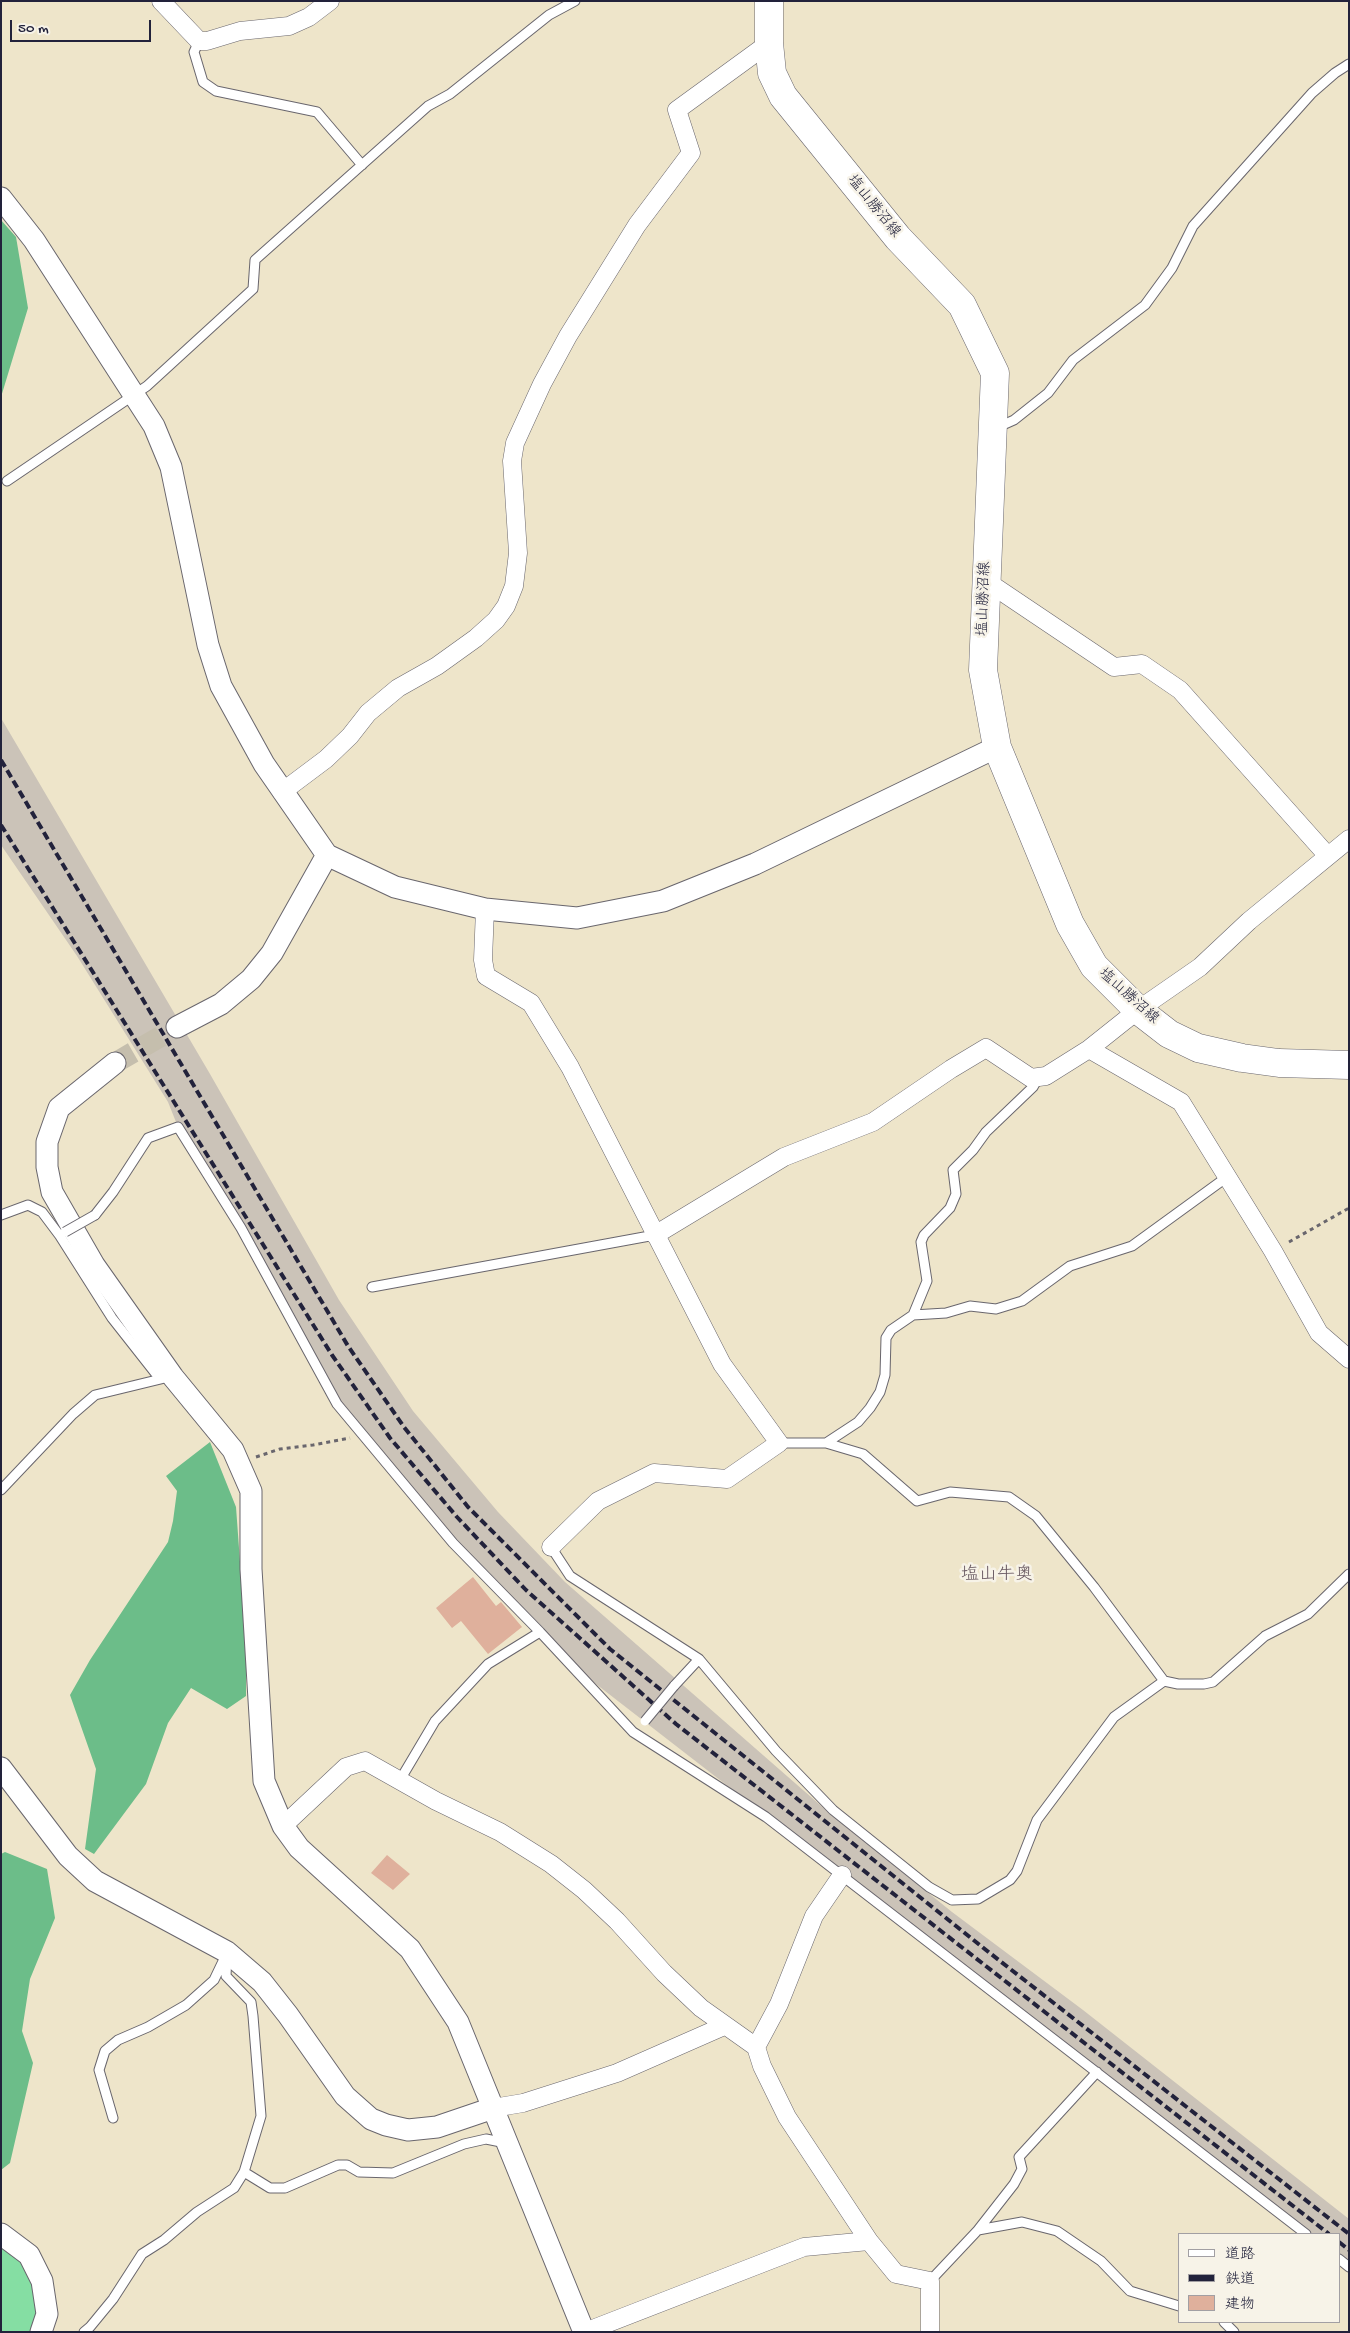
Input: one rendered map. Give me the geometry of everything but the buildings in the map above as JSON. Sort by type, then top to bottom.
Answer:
[{"type":"main road","name":"塩山勝沼線","points":[[769,1],[769,44],[772,73],[783,96],[898,238],[962,306],[995,373],[983,670],[997,746],[1070,924],[1094,966],[1138,1010],[1169,1034],[1198,1048],[1242,1058],[1279,1063],[1349,1065]]},
{"type":"street","points":[[161,1],[199,41],[208,41],[240,31],[289,26],[309,17],[330,1]]},
{"type":"street","points":[[282,792],[332,754],[350,736],[368,712],[398,688],[437,666],[476,638],[496,620],[506,606],[514,586],[518,553],[513,488],[515,443],[542,384],[568,336],[637,225],[690,152],[677,110],[769,44]]},
{"type":"street","points":[[1,198],[34,240],[154,426],[171,467],[208,645],[221,686],[264,764],[327,855],[395,887],[485,909],[577,918],[663,902],[755,864],[997,746]]},
{"type":"street","points":[[986,581],[1114,667],[1142,664],[1180,690],[1327,855]]},
{"type":"street","points":[[655,1235],[784,1156],[873,1122],[950,1069],[986,1048],[1031,1078],[1046,1076],[1089,1049],[1138,1010],[1200,967],[1249,921],[1327,855],[1349,839]]},
{"type":"street","points":[[178,1027],[221,1004],[251,979],[272,953],[327,855]]},
{"type":"street","points":[[485,909],[483,960],[486,976],[532,1003],[570,1067],[722,1364],[779,1443],[727,1479],[654,1473],[598,1501],[551,1547]]},
{"type":"street","points":[[1089,1049],[1181,1102],[1273,1251],[1319,1333],[1349,1359]]},
{"type":"street","points":[[115,1064],[59,1108],[47,1142],[52,1192],[94,1265],[166,1378],[233,1450],[251,1491],[251,1569],[264,1781],[284,1826],[299,1848],[410,1949],[458,2022],[584,2332],[804,2246],[869,2241]]},
{"type":"street","points":[[284,1826],[346,1767],[365,1761],[436,1801],[500,1832],[550,1864],[584,1890],[617,1921],[664,1973],[724,2026],[756,2047],[762,2066],[787,2117],[869,2241],[896,2274],[930,2281],[930,2332]]},
{"type":"street","points":[[1,1768],[56,1842],[95,1881],[227,1952],[262,1982],[288,2015],[345,2096],[371,2118],[386,2125],[408,2130],[437,2127],[493,2108],[523,2103],[617,2074],[724,2026]]},
{"type":"street","points":[[756,2047],[779,2004],[814,1916],[842,1875]]},
{"type":"street","points":[[1,2234],[29,2254],[42,2281],[47,2314],[41,2332]]},
{"type":"lane","points":[[7,481],[147,386],[253,289],[255,260],[428,106],[450,94],[549,15],[575,1]]},
{"type":"lane","points":[[199,41],[194,52],[203,82],[216,91],[317,112],[362,165]]},
{"type":"lane","points":[[994,430],[1014,420],[1048,393],[1073,360],[1145,305],[1172,268],[1193,226],[1312,93],[1335,72],[1349,64]]},
{"type":"lane","points":[[913,1315],[927,1281],[922,1242],[924,1235],[950,1208],[956,1194],[953,1170],[973,1150],[986,1132],[1034,1087],[1038,1078]]},
{"type":"lane","points":[[62,1234],[95,1215],[113,1192],[148,1138],[178,1127],[241,1228],[337,1404],[453,1543],[540,1632],[633,1732],[766,1817],[1305,2233]]},
{"type":"lane","points":[[826,1443],[858,1422],[880,1392],[885,1374],[886,1338],[890,1330],[913,1315],[946,1313],[970,1306],[996,1309],[1022,1301],[1070,1266],[1132,1246],[1228,1177]]},
{"type":"lane","points":[[1,1215],[28,1205],[42,1212],[62,1234],[112,1318],[166,1378],[95,1395],[73,1414],[1,1490]]},
{"type":"lane","points":[[372,1287],[655,1235]]},
{"type":"lane","points":[[779,1443],[826,1443],[863,1454],[917,1502],[950,1492],[1009,1497],[1036,1516],[1094,1587],[1164,1681],[1178,1684],[1213,1682],[1265,1636],[1308,1614],[1349,1574]]},
{"type":"lane","points":[[551,1547],[570,1576],[699,1658],[776,1751],[832,1810],[929,1887],[952,1900],[978,1899],[1010,1880],[1017,1871],[1037,1820],[1114,1717],[1164,1681]]},
{"type":"lane","points":[[400,1780],[435,1721],[488,1664],[540,1632]]},
{"type":"lane","points":[[633,1732],[645,1721],[699,1658]]},
{"type":"lane","points":[[113,2118],[112,2108],[99,2070],[105,2051],[118,2040],[148,2027],[186,2005],[214,1980],[227,1952]]},
{"type":"lane","points":[[84,2332],[90,2328],[113,2299],[142,2254],[164,2240],[197,2212],[234,2188],[244,2172],[261,2116],[251,2002],[226,1976],[227,1952]]},
{"type":"lane","points":[[930,2281],[978,2230],[1014,2184],[1022,2169],[1019,2157],[1097,2072]]},
{"type":"lane","points":[[244,2172],[270,2188],[285,2188],[338,2165],[348,2165],[359,2172],[393,2173],[464,2144],[486,2140],[509,2144]]},
{"type":"lane","points":[[978,2230],[1022,2222],[1057,2231],[1102,2261],[1130,2291],[1178,2306]]},
{"type":"lane","points":[[1225,2323],[1234,2332]]},
{"type":"path","points":[[1273,1251],[1349,1208]]},
{"type":"path","points":[[238,1462],[280,1449],[328,1443],[363,1435]]},
{"type":"shaded area","points":[[1,718],[210,1074],[339,1300],[413,1411],[498,1512],[565,1582],[827,1811],[952,1912],[1083,2010],[1349,2219],[1349,2267],[1340,2260],[1340,2233],[1305,2233],[565,1660],[499,1590],[337,1404],[178,1127],[168,1102],[77,956],[1,845]]},
{"type":"green space","points":[[1,220],[16,237],[28,308],[1,397]]},
{"type":"green space","points":[[210,1442],[236,1507],[246,1644],[246,1696],[227,1709],[191,1688],[168,1723],[146,1784],[94,1854],[85,1849],[96,1769],[70,1695],[90,1660],[168,1542],[177,1491],[166,1476]]},
{"type":"green space","points":[[5,1852],[47,1869],[55,1918],[30,1979],[22,2031],[33,2063],[10,2163],[1,2170],[1,1854]]},
{"type":"green space","points":[[1,2234],[29,2255],[41,2332],[1,2332]]},
{"type":"tunnel","points":[[115,1063],[177,1027]]},
{"type":"railway","points":[[1,760],[348,1346],[404,1427],[468,1507],[610,1649],[986,1950],[1349,2234]]},
{"type":"railway","points":[[1,825],[332,1355],[390,1438],[457,1517],[526,1590],[676,1724],[1328,2233]]},
{"type":"railway","points":[[1340,2243],[1349,2250]]},
{"type":"district","name":"塩山牛奥","points":[[997,1576]]}]
